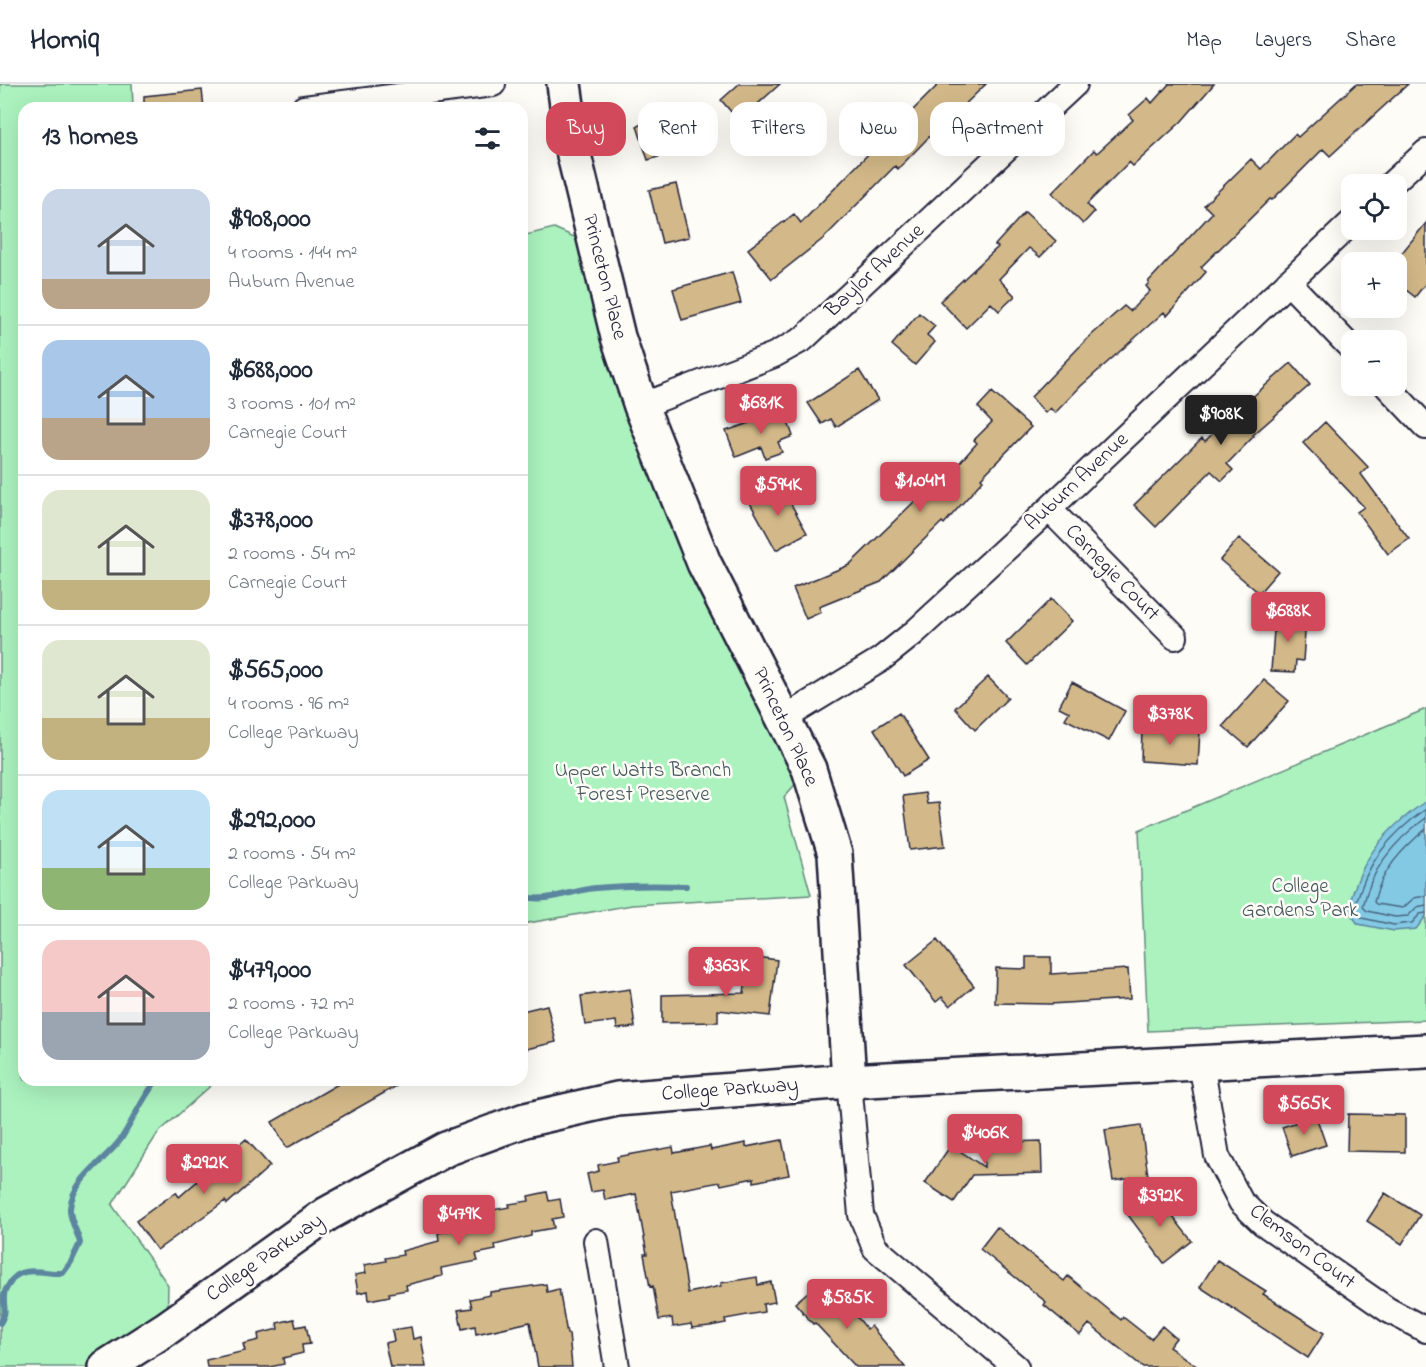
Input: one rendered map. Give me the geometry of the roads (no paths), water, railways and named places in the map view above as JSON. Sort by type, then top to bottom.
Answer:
[{"type":"street","points":[[351,102],[493,84]]},
{"type":"street","name":"Princeton Place","points":[[564,84],[574,154],[618,337],[641,406],[705,563],[809,769],[836,854],[849,1081],[861,1215],[875,1248],[1016,1367]]},
{"type":"street","name":"Baylor Avenue","points":[[641,406],[774,355],[803,339],[1075,84]]},
{"type":"street","points":[[1402,174],[1426,152]]},
{"type":"street","name":"Auburn Avenue","points":[[783,719],[880,660],[915,632],[1049,509],[1341,232]]},
{"type":"street","points":[[1288,282],[1341,337]]},
{"type":"street","points":[[1397,396],[1426,427]]},
{"type":"street","name":"Carnegie Court","points":[[1049,509],[1175,637]]},
{"type":"street","name":"College Parkway","points":[[106,1367],[167,1328],[327,1214],[446,1149],[525,1120],[617,1099],[849,1081],[1426,1051]]},
{"type":"street","name":"Clemson Court","points":[[1201,1063],[1217,1156],[1241,1202],[1263,1223],[1388,1310],[1426,1330]]},
{"type":"street","points":[[596,1241],[617,1367]]},
{"type":"water","points":[[1426,801],[1426,916],[1416,929],[1394,931],[1358,924],[1348,910],[1359,875],[1385,835]]},
{"type":"waterway","points":[[528,897],[550,898],[587,889],[618,886],[686,886]]},
{"type":"waterway","points":[[0,1323],[5,1312],[5,1292],[14,1277],[34,1271],[63,1273],[71,1262],[80,1243],[70,1212],[72,1197],[91,1170],[121,1139],[153,1086]]},
{"type":"park label","name":"Upper Watts Branch Forest Preserve","points":[[643,783]]},
{"type":"park label","name":"College Gardens Park","points":[[1300,899]]}]
